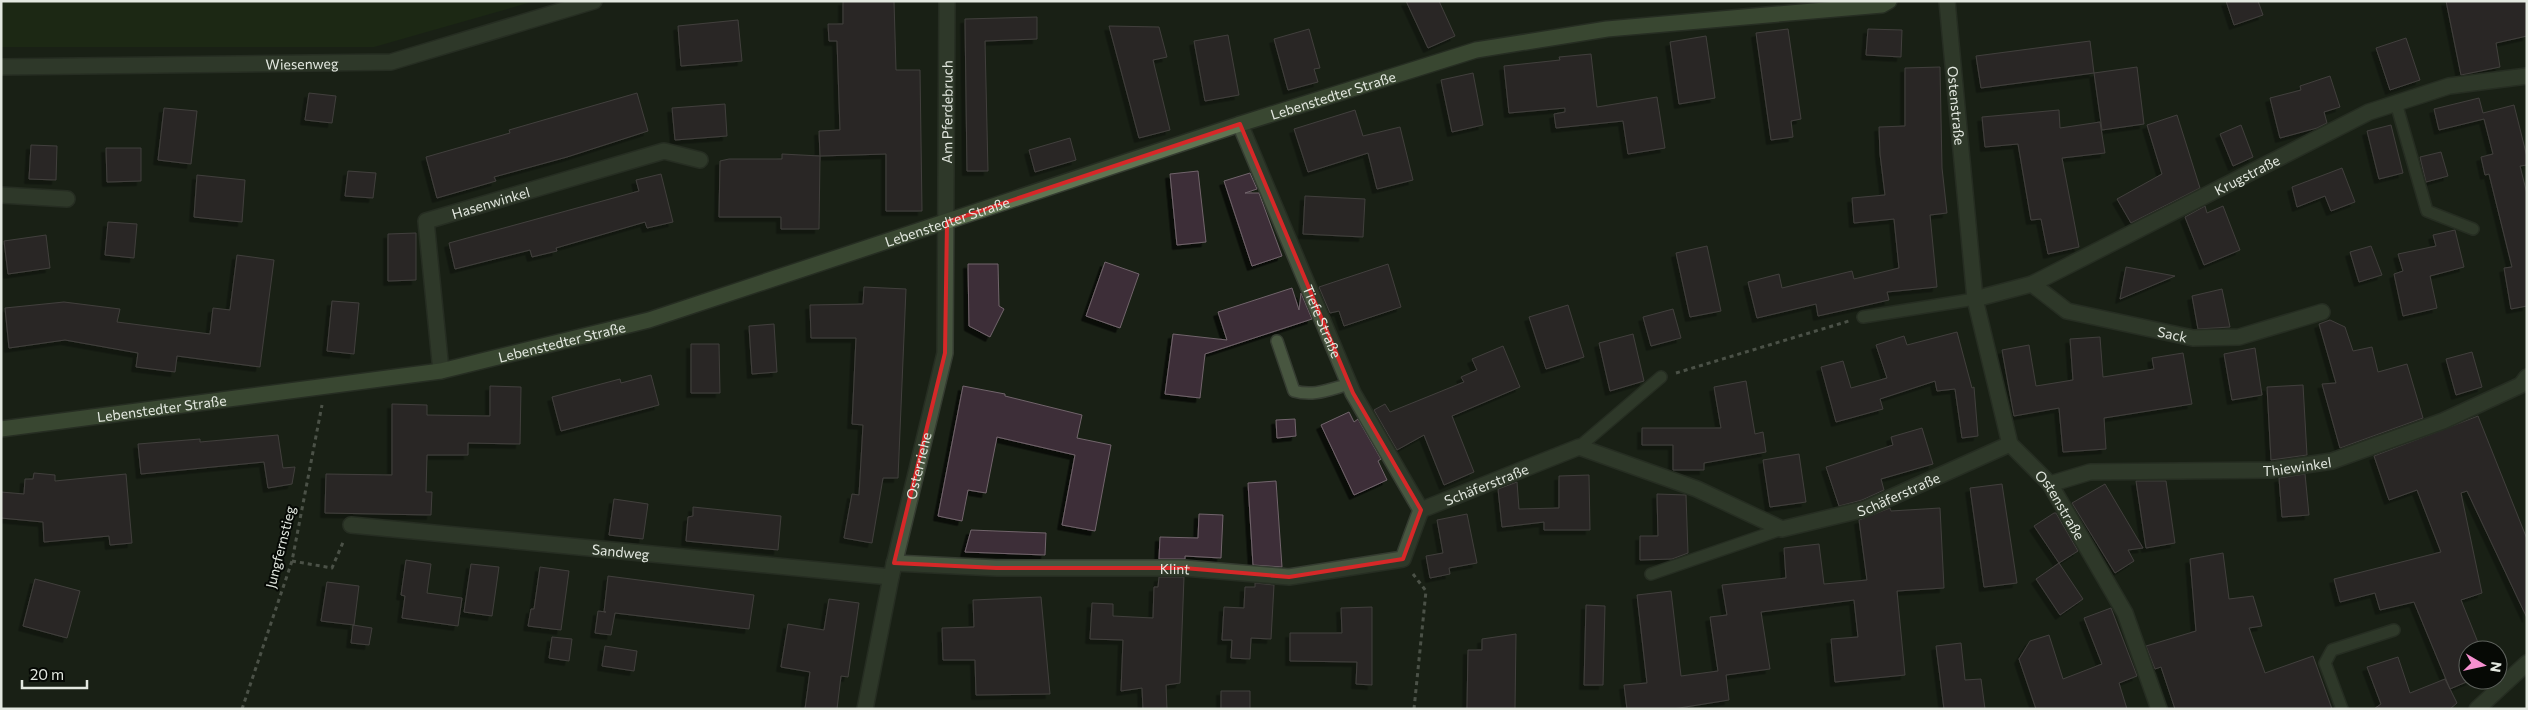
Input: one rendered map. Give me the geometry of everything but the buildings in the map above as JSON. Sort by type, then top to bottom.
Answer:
[{"type":"street","name":"Wiesenweg","points":[[1,67],[391,62],[594,1]]},
{"type":"street","name":"Am Pferdebruch","points":[[946,222],[947,1]]},
{"type":"street","name":"Lebenstedter Straße","points":[[1,429],[441,371],[648,320],[1240,124],[1476,50],[1607,29],[1882,5],[1890,1]]},
{"type":"street","name":"Ostenstraße","points":[[1947,1],[1975,299],[2010,444],[2050,484],[2125,613],[2159,709]]},
{"type":"street","name":"Krugstraße","points":[[1975,299],[2032,284],[2370,112],[2449,86],[2527,76]]},
{"type":"street","name":"Tiefe Straße","points":[[1240,124],[1350,384],[1421,510]]},
{"type":"street","name":"Hasenwinkel","points":[[441,371],[426,221],[664,151],[700,160]]},
{"type":"street","points":[[1,194],[67,199]]},
{"type":"street","name":"Osterriehe","points":[[866,709],[892,570],[945,354],[946,222]]},
{"type":"street","name":"Sack","points":[[2032,284],[2067,311],[2193,338],[2239,337],[2322,312]]},
{"type":"street","name":"Thiewinkel","points":[[2050,484],[2090,472],[2271,470],[2332,462],[2443,421],[2521,384],[2527,377]]},
{"type":"street","name":"Schäferstraße","points":[[1782,529],[1865,509],[2010,444]]},
{"type":"street","points":[[1578,447],[1697,489],[1782,529]]},
{"type":"street","name":"Schäferstraße","points":[[1421,510],[1578,447]]},
{"type":"street","points":[[1403,559],[1421,510]]},
{"type":"street","name":"Sandweg","points":[[351,525],[892,570]]},
{"type":"street","name":"Klint","points":[[892,570],[1184,568],[1290,577],[1403,559]]},
{"type":"street","points":[[2477,709],[2527,663]]},
{"type":"lane","points":[[2396,103],[2427,211],[2473,229]]},
{"type":"lane","points":[[1863,317],[1975,299]]},
{"type":"lane","points":[[1277,341],[1294,391],[1304,394],[1318,394],[1350,384]]},
{"type":"lane","name":"Schäferstraße","points":[[1578,447],[1660,377]]},
{"type":"lane","name":"Schäferstraße","points":[[1651,574],[1782,529]]},
{"type":"lane","points":[[2342,709],[2325,663],[2332,650],[2394,630]]},
{"type":"path","points":[[1660,377],[1863,317]]},
{"type":"path","name":"Jungfernstieg","points":[[242,709],[292,561],[326,386]]},
{"type":"path","points":[[292,561],[332,568],[351,525]]},
{"type":"path","points":[[1403,559],[1426,591],[1414,709]]},
{"type":"highlighted area","points":[[1240,124],[1353,393],[1421,510],[1403,559],[1289,577],[1184,568],[996,568],[894,563],[945,353],[947,222]]},
{"type":"green space","points":[[1,1],[535,1],[374,47],[1,47]]}]
